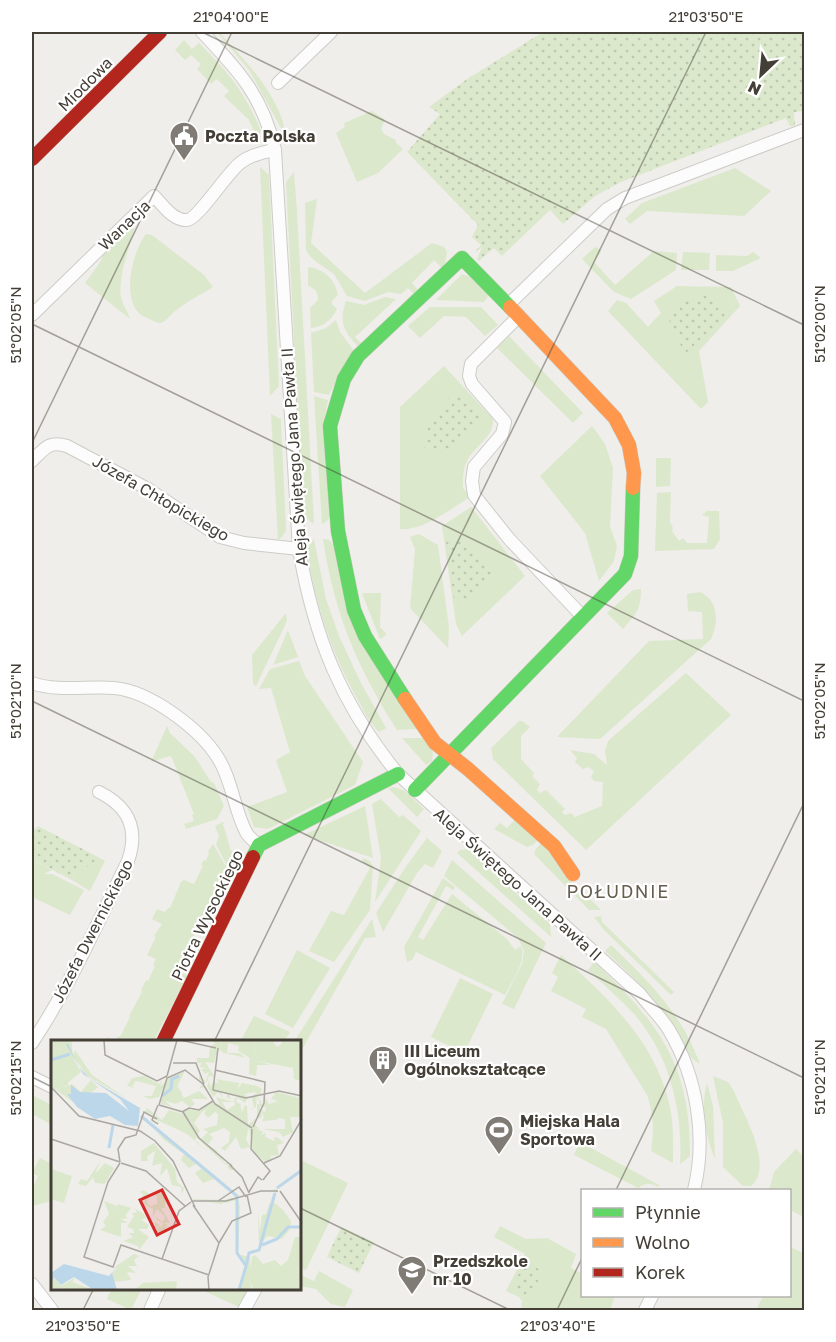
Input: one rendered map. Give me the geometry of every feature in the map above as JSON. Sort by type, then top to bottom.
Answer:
[{"type":"street","name":"Miodowa","points":[[32,159],[160,32]]},
{"type":"street","name":"Aleja Świętego Jana Pawła II","points":[[202,32],[247,82],[260,104],[275,150],[299,549],[307,594],[320,639],[335,675],[356,716],[398,774],[640,994],[668,1028],[681,1053],[691,1081],[698,1119],[698,1173],[694,1189]]},
{"type":"street","points":[[278,83],[331,32]]},
{"type":"street","points":[[508,306],[607,209],[625,198],[804,130]]},
{"type":"street","name":"Wanacja","points":[[32,315],[154,196],[172,214],[182,220],[190,219],[197,214],[238,164],[254,155],[275,150]]},
{"type":"street","points":[[415,790],[449,755],[583,618],[625,574],[631,556],[634,473],[628,445],[615,418],[462,258],[358,356],[344,379],[330,426],[338,531],[354,610],[365,636],[426,732],[435,743],[449,755],[468,768],[554,846],[573,874]]},
{"type":"street","points":[[519,316],[471,364],[469,376],[472,384],[505,422],[502,434],[474,467],[472,481],[474,495],[510,540],[583,618]]},
{"type":"street","name":"Józefa Chłopickiego","points":[[32,461],[49,445],[56,443],[67,446],[148,489],[220,537],[244,543],[299,549]]},
{"type":"street","points":[[32,683],[53,688],[119,689],[156,702],[172,712],[197,732],[219,759],[246,834],[259,845]]},
{"type":"street","name":"Piotra Wysockiego","points":[[164,1040],[259,845],[398,774]]},
{"type":"street","name":"Józefa Dwernickiego","points":[[32,1043],[86,947],[132,849],[133,837],[129,820],[122,808],[99,792]]},
{"type":"street","points":[[32,1077],[51,1086]]},
{"type":"street","points":[[32,1284],[52,1311]]},
{"type":"street","points":[[150,1311],[159,1291]]},
{"type":"street","points":[[244,1311],[254,1291]]},
{"type":"street","points":[[645,1311],[652,1297]]},
{"type":"green space","points":[[217,32],[239,53],[268,91],[276,104],[285,131],[281,128],[249,70]]},
{"type":"green space","points":[[543,32],[804,32],[804,111],[794,112],[795,126],[790,126],[786,118],[621,182],[595,196],[563,224],[550,210],[502,256],[494,248],[479,261],[477,259],[482,247],[474,253],[481,245],[472,237],[478,225],[407,152],[440,114],[429,107],[467,79]]},
{"type":"green space","points":[[184,40],[192,49],[199,43],[235,83],[261,131],[258,141],[249,120],[224,96],[229,91],[217,79],[211,84],[197,69],[201,64],[191,55],[185,60],[175,50]]},
{"type":"green space","points":[[372,111],[385,120],[381,128],[384,134],[396,140],[396,143],[403,149],[378,173],[357,182],[336,133],[345,127],[344,123]]},
{"type":"green space","points":[[260,167],[269,175],[279,386],[270,396]]},
{"type":"green space","points":[[735,168],[771,191],[744,216],[647,211],[630,224],[625,219],[642,203]]},
{"type":"green space","points":[[294,172],[314,524],[303,516],[286,182]]},
{"type":"green space","points":[[317,199],[311,243],[365,293],[432,243],[444,247],[447,252],[445,264],[442,268],[434,260],[412,283],[418,290],[414,294],[408,288],[401,294],[388,292],[365,301],[347,296],[334,274],[315,261],[306,249],[305,203]]},
{"type":"green space","points":[[136,219],[120,292],[130,319],[85,283],[101,261],[104,250]]},
{"type":"green space","points":[[146,234],[152,235],[204,275],[213,287],[183,305],[162,323],[138,312],[130,291],[130,279],[136,253]]},
{"type":"green space","points":[[595,247],[601,252],[594,262],[615,285],[654,251],[677,253],[676,270],[631,299],[614,292],[582,259]]},
{"type":"green space","points":[[683,252],[710,253],[709,270],[681,270]]},
{"type":"green space","points":[[753,252],[761,258],[733,271],[716,271],[716,255],[747,256]]},
{"type":"green space","points":[[308,267],[328,276],[338,295],[332,301],[337,309],[333,316],[327,322],[311,328],[310,308],[318,300],[316,291],[308,286]]},
{"type":"green space","points":[[462,274],[471,277],[490,294],[484,302],[436,300]]},
{"type":"green space","points":[[677,286],[731,287],[740,306],[699,351],[708,402],[701,409],[608,311],[617,300],[626,303],[648,327],[661,313],[654,301]]},
{"type":"green space","points":[[707,294],[730,312],[686,353],[668,326],[674,305]]},
{"type":"green space","points":[[385,297],[396,299],[355,337],[361,343],[358,346],[349,336],[344,325],[343,314],[346,301],[364,305]]},
{"type":"green space","points":[[430,307],[481,307],[498,325],[485,336],[466,317],[444,316],[420,338],[408,326]]},
{"type":"green space","points":[[336,320],[340,332],[354,351],[329,395],[314,392],[311,333],[326,328]]},
{"type":"green space","points":[[509,336],[583,413],[573,423],[497,348]]},
{"type":"green space","points":[[444,366],[493,419],[493,425],[488,436],[471,454],[465,466],[463,488],[470,497],[427,523],[409,529],[400,529],[400,407]]},
{"type":"green space","points":[[314,396],[328,400],[323,427],[331,514],[322,524]]},
{"type":"green space","points":[[462,396],[484,420],[446,452],[424,448],[429,422],[450,397]]},
{"type":"green space","points":[[271,414],[281,419],[286,530],[278,540]]},
{"type":"green space","points":[[592,426],[605,444],[613,468],[610,526],[617,546],[614,561],[599,581],[585,533],[540,476]]},
{"type":"green space","points":[[656,458],[671,458],[670,486],[656,487]]},
{"type":"green space","points":[[671,492],[670,522],[672,531],[679,541],[683,538],[687,543],[707,543],[709,517],[702,515],[707,511],[719,511],[720,539],[714,549],[655,551],[657,493]]},
{"type":"green space","points":[[471,507],[525,576],[462,636],[456,624],[442,526]]},
{"type":"green space","points":[[419,534],[438,545],[449,628],[448,648],[410,608],[415,549],[410,537]]},
{"type":"green space","points":[[463,537],[496,572],[465,603],[454,599],[446,541]]},
{"type":"green space","points":[[314,539],[326,599],[339,636],[386,728],[379,732],[365,714],[330,641],[314,587],[307,549]]},
{"type":"green space","points":[[323,539],[329,540],[334,545],[346,602],[417,729],[397,730],[370,684],[349,639],[341,615]]},
{"type":"green space","points":[[641,589],[637,611],[623,629],[607,613],[633,590]]},
{"type":"green space","points":[[700,592],[711,601],[716,613],[714,633],[711,639],[600,739],[557,737],[649,641],[703,639],[702,612],[688,611],[687,594]]},
{"type":"green space","points":[[362,593],[381,593],[380,627],[386,633],[380,639]]},
{"type":"green space","points":[[286,613],[287,621],[256,686],[253,684],[252,655]]},
{"type":"green space","points":[[288,630],[298,657],[273,665]]},
{"type":"green space","points":[[299,661],[305,676],[363,762],[355,785],[268,829],[254,827],[247,807],[287,792],[276,760],[290,752],[271,688],[259,689],[270,669]]},
{"type":"green space","points":[[686,673],[731,715],[586,850],[493,759],[491,748],[519,721],[522,721],[530,727],[521,736],[521,759],[534,773],[532,776],[540,784],[537,790],[540,793],[546,790],[565,809],[562,812],[565,815],[571,813],[575,817],[602,806],[603,782],[594,781],[591,777],[594,772],[589,767],[583,769],[575,762],[577,758],[570,750],[594,754],[607,765],[605,751],[608,741]]},
{"type":"green space","points":[[167,726],[170,733],[195,757],[211,782],[214,783],[224,806],[217,819],[186,829],[184,824],[194,821],[192,815],[194,814],[172,758],[170,756],[151,762]]},
{"type":"green space","points":[[402,738],[425,738],[433,753],[432,761],[426,765]]},
{"type":"green space","points":[[394,787],[405,791],[424,809],[417,817],[388,788]]},
{"type":"green space","points":[[381,799],[399,817],[403,815],[421,831],[375,902],[381,858],[372,804]]},
{"type":"green space","points":[[365,806],[373,858],[304,835]]},
{"type":"green space","points":[[516,818],[540,838],[533,845],[527,847],[494,829],[500,823],[507,828]]},
{"type":"green space","points":[[223,822],[231,851],[240,850],[242,857],[233,878],[216,844],[219,836],[215,826]]},
{"type":"green space","points":[[38,826],[98,857],[92,869],[81,863],[72,880],[32,859],[32,832]]},
{"type":"green space","points":[[427,838],[442,851],[433,868],[425,864],[417,873],[383,932],[376,913]]},
{"type":"green space","points":[[542,842],[562,871],[601,910],[589,910],[534,854]]},
{"type":"green space","points":[[213,844],[228,870],[230,881],[221,878],[178,969],[187,976],[154,1040],[116,1040],[118,1036],[120,1037],[141,990],[155,966],[153,965],[156,959],[147,955],[156,937],[154,936],[162,924],[152,919],[157,909],[165,912],[170,908],[181,882],[184,880],[194,884]]},
{"type":"green space","points":[[468,849],[550,924],[551,937],[457,853]]},
{"type":"green space","points":[[98,857],[105,861],[90,891],[72,880],[81,863],[91,868]]},
{"type":"green space","points":[[363,858],[370,861],[373,866],[370,910],[334,962],[309,951],[331,911],[344,915],[370,868],[362,862]]},
{"type":"green space","points":[[32,859],[52,870],[44,874],[52,874],[84,890],[70,915],[32,897]]},
{"type":"green space","points":[[452,860],[546,943],[514,1009],[502,1004],[522,964],[524,951],[518,938],[444,876]]},
{"type":"green space","points":[[443,878],[455,887],[453,890],[446,886],[418,937],[423,940],[452,894],[507,939],[515,950],[521,946],[522,958],[505,995],[416,952],[412,960],[407,962],[404,947]]},
{"type":"green space","points":[[601,916],[602,922],[674,992],[671,995],[604,930],[594,917]]},
{"type":"green space","points":[[372,919],[376,937],[365,938],[302,1049],[302,1040],[295,1040]]},
{"type":"green space","points":[[611,945],[651,985],[674,1013],[700,1064],[685,1048],[672,1023],[655,1000],[605,951]]},
{"type":"green space","points":[[297,950],[330,968],[293,1028],[265,1014]]},
{"type":"green space","points":[[561,955],[627,1021],[652,1059],[662,1080],[671,1110],[673,1163],[651,1151],[653,1123],[647,1095],[606,1029],[582,1017],[586,1009],[551,991],[558,977],[552,973]]},
{"type":"green space","points":[[594,962],[653,1025],[677,1070],[689,1124],[690,1156],[680,1164],[676,1104],[672,1084],[657,1047],[634,1014],[588,970]]},
{"type":"green space","points":[[460,978],[493,994],[464,1053],[431,1037]]},
{"type":"green space","points":[[254,1016],[290,1032],[285,1040],[241,1040]]},
{"type":"green space","points":[[713,1076],[728,1082],[734,1091],[755,1140],[760,1166],[758,1177],[751,1186],[743,1186],[723,1167],[723,1123]]},
{"type":"green space","points":[[707,1083],[713,1106],[715,1159],[705,1122],[704,1102]]},
{"type":"green space","points":[[32,1095],[51,1104],[51,1124],[32,1114]]},
{"type":"green space","points":[[580,1142],[659,1187],[648,1184],[638,1188],[574,1155]]},
{"type":"green space","points":[[796,1149],[804,1157],[804,1217],[791,1210],[791,1189],[769,1189],[774,1172]]},
{"type":"green space","points":[[40,1158],[51,1164],[51,1201],[32,1206],[32,1190],[38,1176],[32,1173]]},
{"type":"green space","points":[[303,1161],[348,1183],[306,1270],[302,1268]]},
{"type":"green space","points":[[500,1226],[526,1239],[547,1238],[576,1254],[571,1268],[581,1273],[581,1297],[615,1297],[610,1310],[523,1310],[519,1297],[506,1291],[525,1254],[494,1237]]},
{"type":"green space","points":[[341,1227],[374,1242],[359,1273],[327,1257]]},
{"type":"green space","points":[[791,1247],[804,1253],[804,1310],[756,1310],[762,1297],[791,1297]]},
{"type":"green space","points":[[524,1262],[543,1271],[529,1299],[512,1289]]},
{"type":"green space","points":[[319,1271],[353,1290],[345,1307],[331,1304],[316,1289],[302,1286],[302,1276],[314,1281]]},
{"type":"green space","points":[[111,1291],[140,1291],[131,1310],[107,1299]]},
{"type":"green space","points":[[204,1291],[247,1291],[239,1307]]},
{"type":"traffic: fast","points":[[405,699],[365,636],[354,610],[338,531],[330,426],[344,379],[358,356],[462,258],[510,307]]},
{"type":"traffic: fast","points":[[415,790],[625,574],[631,556],[633,488]]},
{"type":"traffic: fast","points":[[253,857],[259,845],[398,774]]},
{"type":"traffic: slow","points":[[510,307],[615,418],[629,445],[634,473],[633,488]]},
{"type":"traffic: slow","points":[[405,699],[435,743],[468,769],[554,846],[573,874]]},
{"type":"traffic: jam","points":[[32,159],[160,32]]},
{"type":"traffic: jam","points":[[164,1040],[253,857]]},
{"type":"place","name":"Poczta Polska","points":[[184,162]]},
{"type":"place","name":"III Liceum Ogólnokształcące","points":[[383,1086]]},
{"type":"place","name":"Miejska Hala Sportowa","points":[[499,1156]]},
{"type":"place","name":"Przedszkole nr 10","points":[[412,1296]]},
{"type":"district","name":"POŁUDNIE","points":[[618,891]]}]
